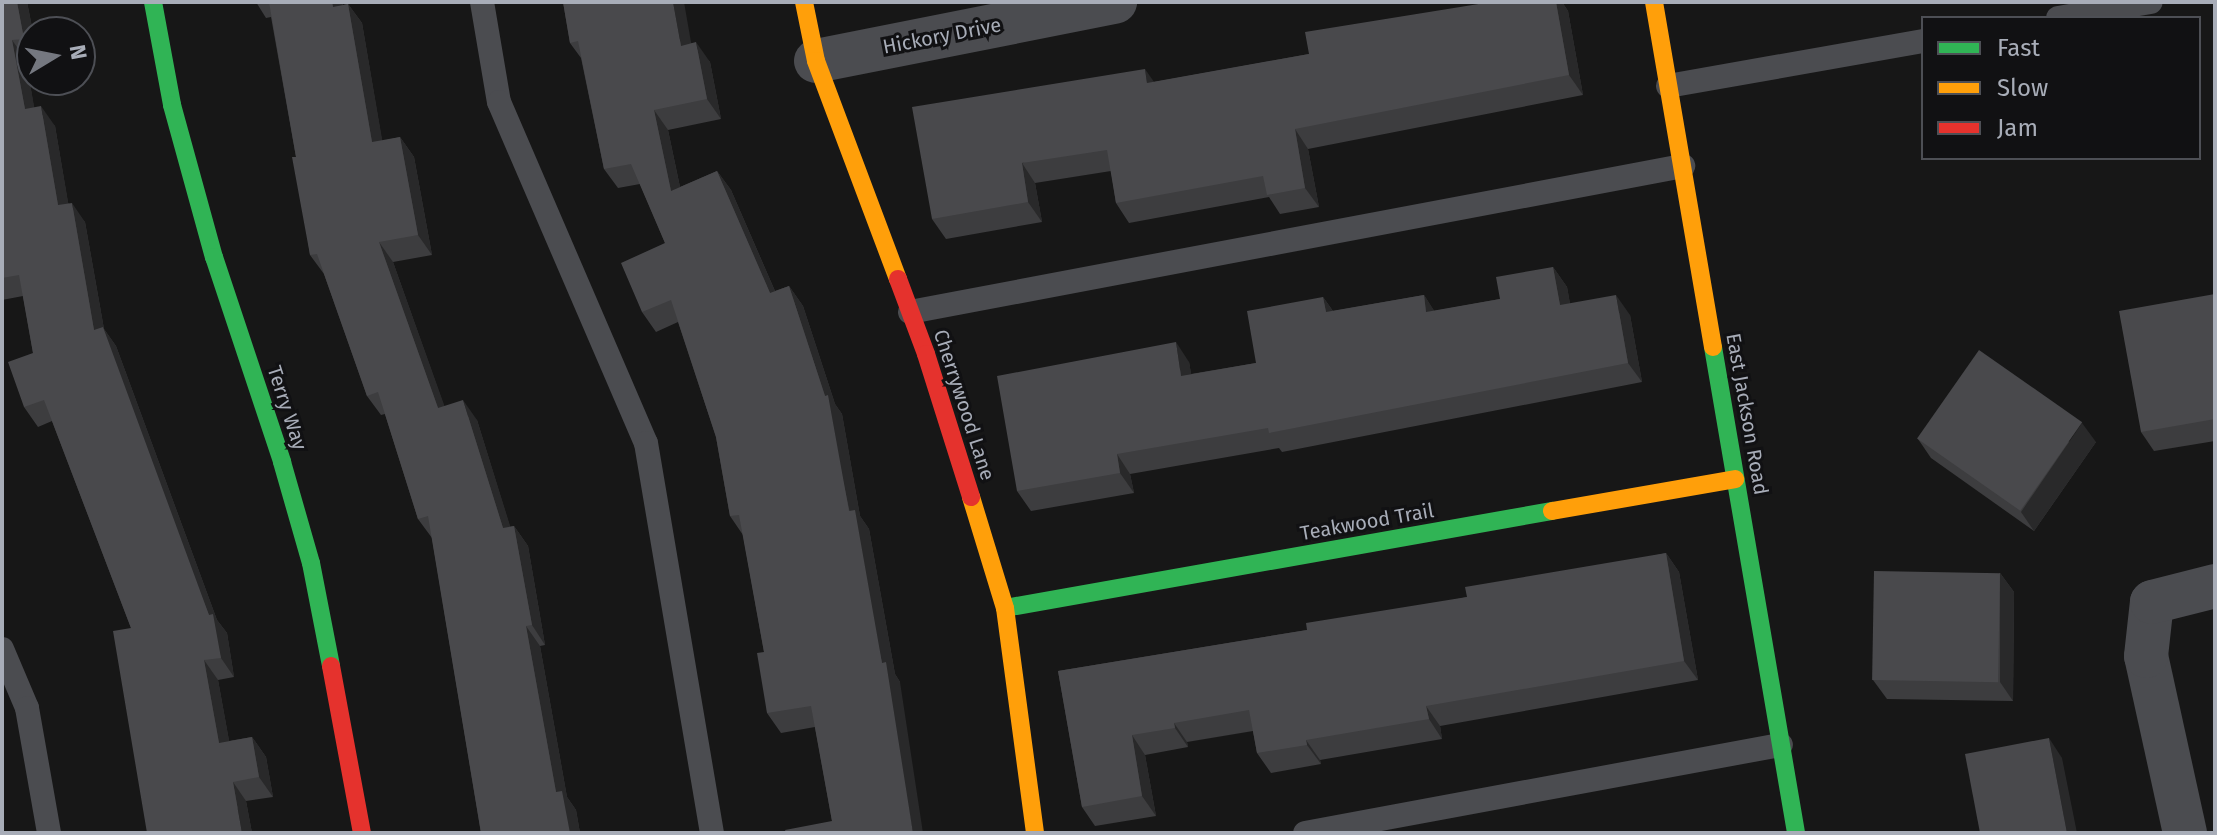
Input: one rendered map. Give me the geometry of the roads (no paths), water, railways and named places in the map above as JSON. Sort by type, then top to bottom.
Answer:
[{"type":"street","name":"Terry Way","points":[[153,2],[172,105],[214,257],[282,462],[311,563],[362,833]]},
{"type":"street","name":"Cherrywood Lane","points":[[804,2],[816,61],[926,354],[1005,608],[1035,833]]},
{"type":"street","name":"Hickory Drive","points":[[816,61],[1115,2]]},
{"type":"street","name":"East Jackson Road","points":[[1654,2],[1796,833]]},
{"type":"street","name":"Teakwood Trail","points":[[1005,608],[1735,479]]},
{"type":"street","points":[[2185,833],[2146,656],[2152,602],[2215,586]]},
{"type":"lane","points":[[482,2],[499,102],[646,443],[712,833]]},
{"type":"lane","points":[[2070,16],[2151,2]]},
{"type":"lane","points":[[1668,86],[1921,41]]},
{"type":"lane","points":[[910,312],[1683,166]]},
{"type":"lane","points":[[2,649],[27,708],[49,833]]},
{"type":"lane","points":[[1305,833],[1781,745]]}]
